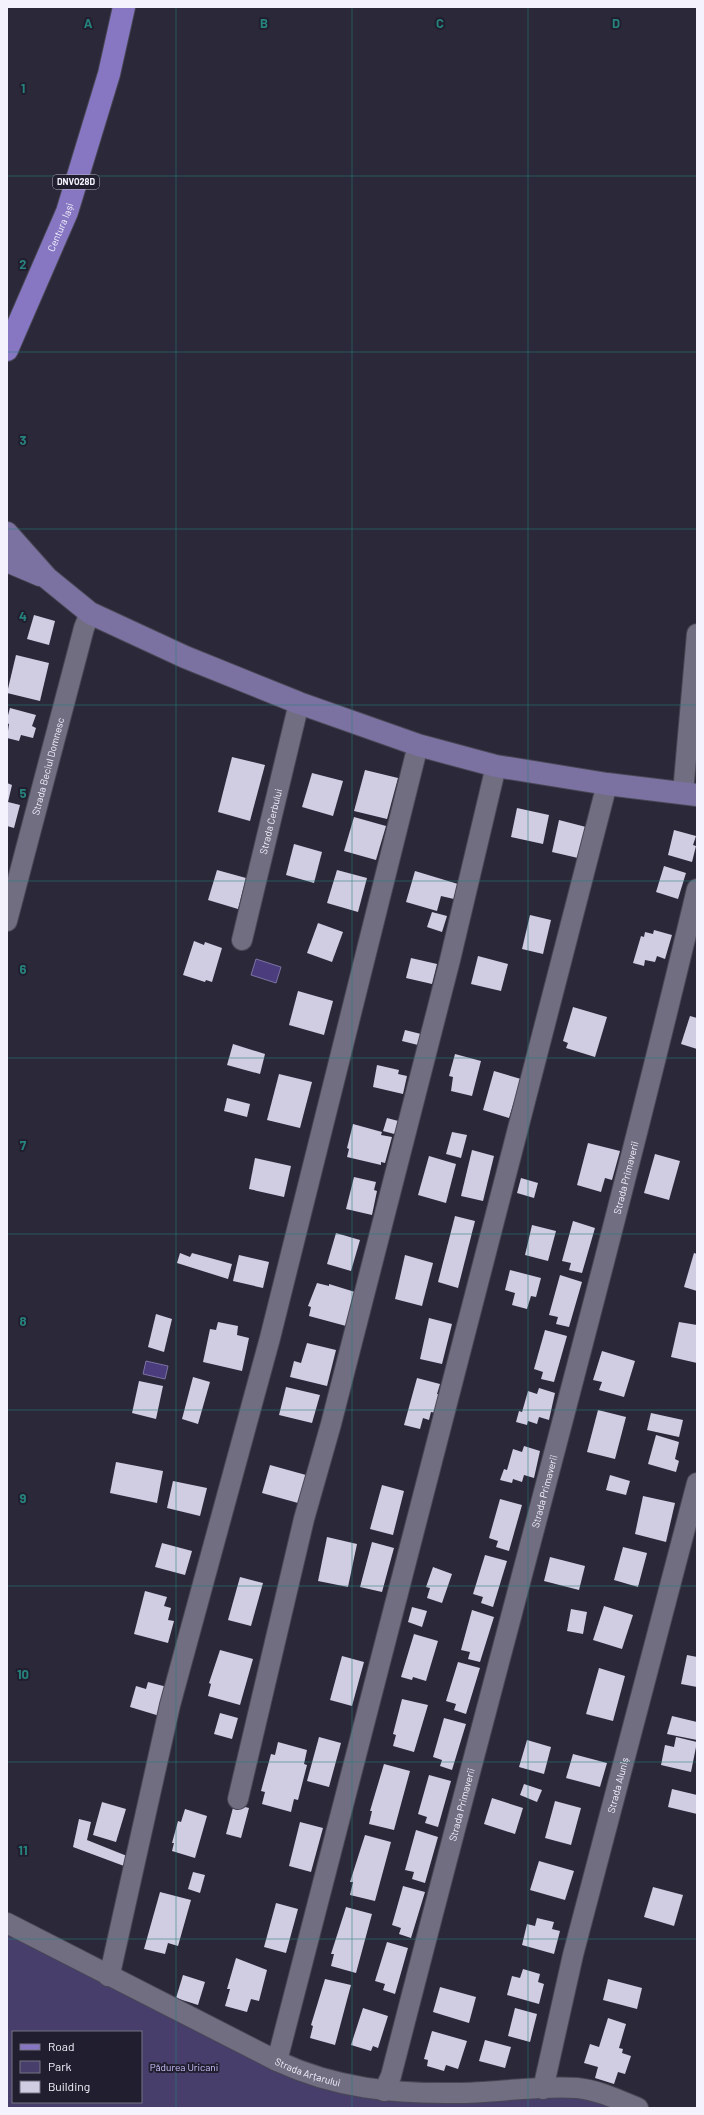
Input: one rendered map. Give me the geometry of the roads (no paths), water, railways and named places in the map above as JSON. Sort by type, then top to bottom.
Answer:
[{"type":"main road","name":"Centura Iași","points":[[7,350],[67,212],[109,74],[124,7]]},
{"type":"main road","points":[[7,533],[47,578],[90,613],[185,657],[299,703],[418,745],[496,766],[607,784],[690,794]]},
{"type":"main road","points":[[7,561],[47,578]]},
{"type":"street","name":"Strada Beciul Domnesc","points":[[7,921],[84,628],[90,613]]},
{"type":"street","points":[[690,794],[697,634]]},
{"type":"street","name":"Strada Cerbului","points":[[242,940],[299,703]]},
{"type":"street","points":[[108,1976],[111,1969],[170,1705],[270,1338],[418,745]]},
{"type":"street","points":[[238,1799],[304,1519],[333,1416],[448,968],[496,766]]},
{"type":"street","points":[[277,2062],[607,784]]},
{"type":"street","name":"Strada Primaverii","points":[[384,2091],[391,2076],[450,1844],[586,1337],[697,890]]},
{"type":"street","name":"Strada Aluniș","points":[[543,2089],[573,1955],[697,1484]]},
{"type":"street","name":"Strada Arțarului","points":[[7,1923],[277,2062],[317,2078],[340,2084],[384,2091],[456,2093],[578,2088],[611,2097],[638,2108]]},
{"type":"park label","name":"Pădurea Uricani","points":[[184,2067]]}]
